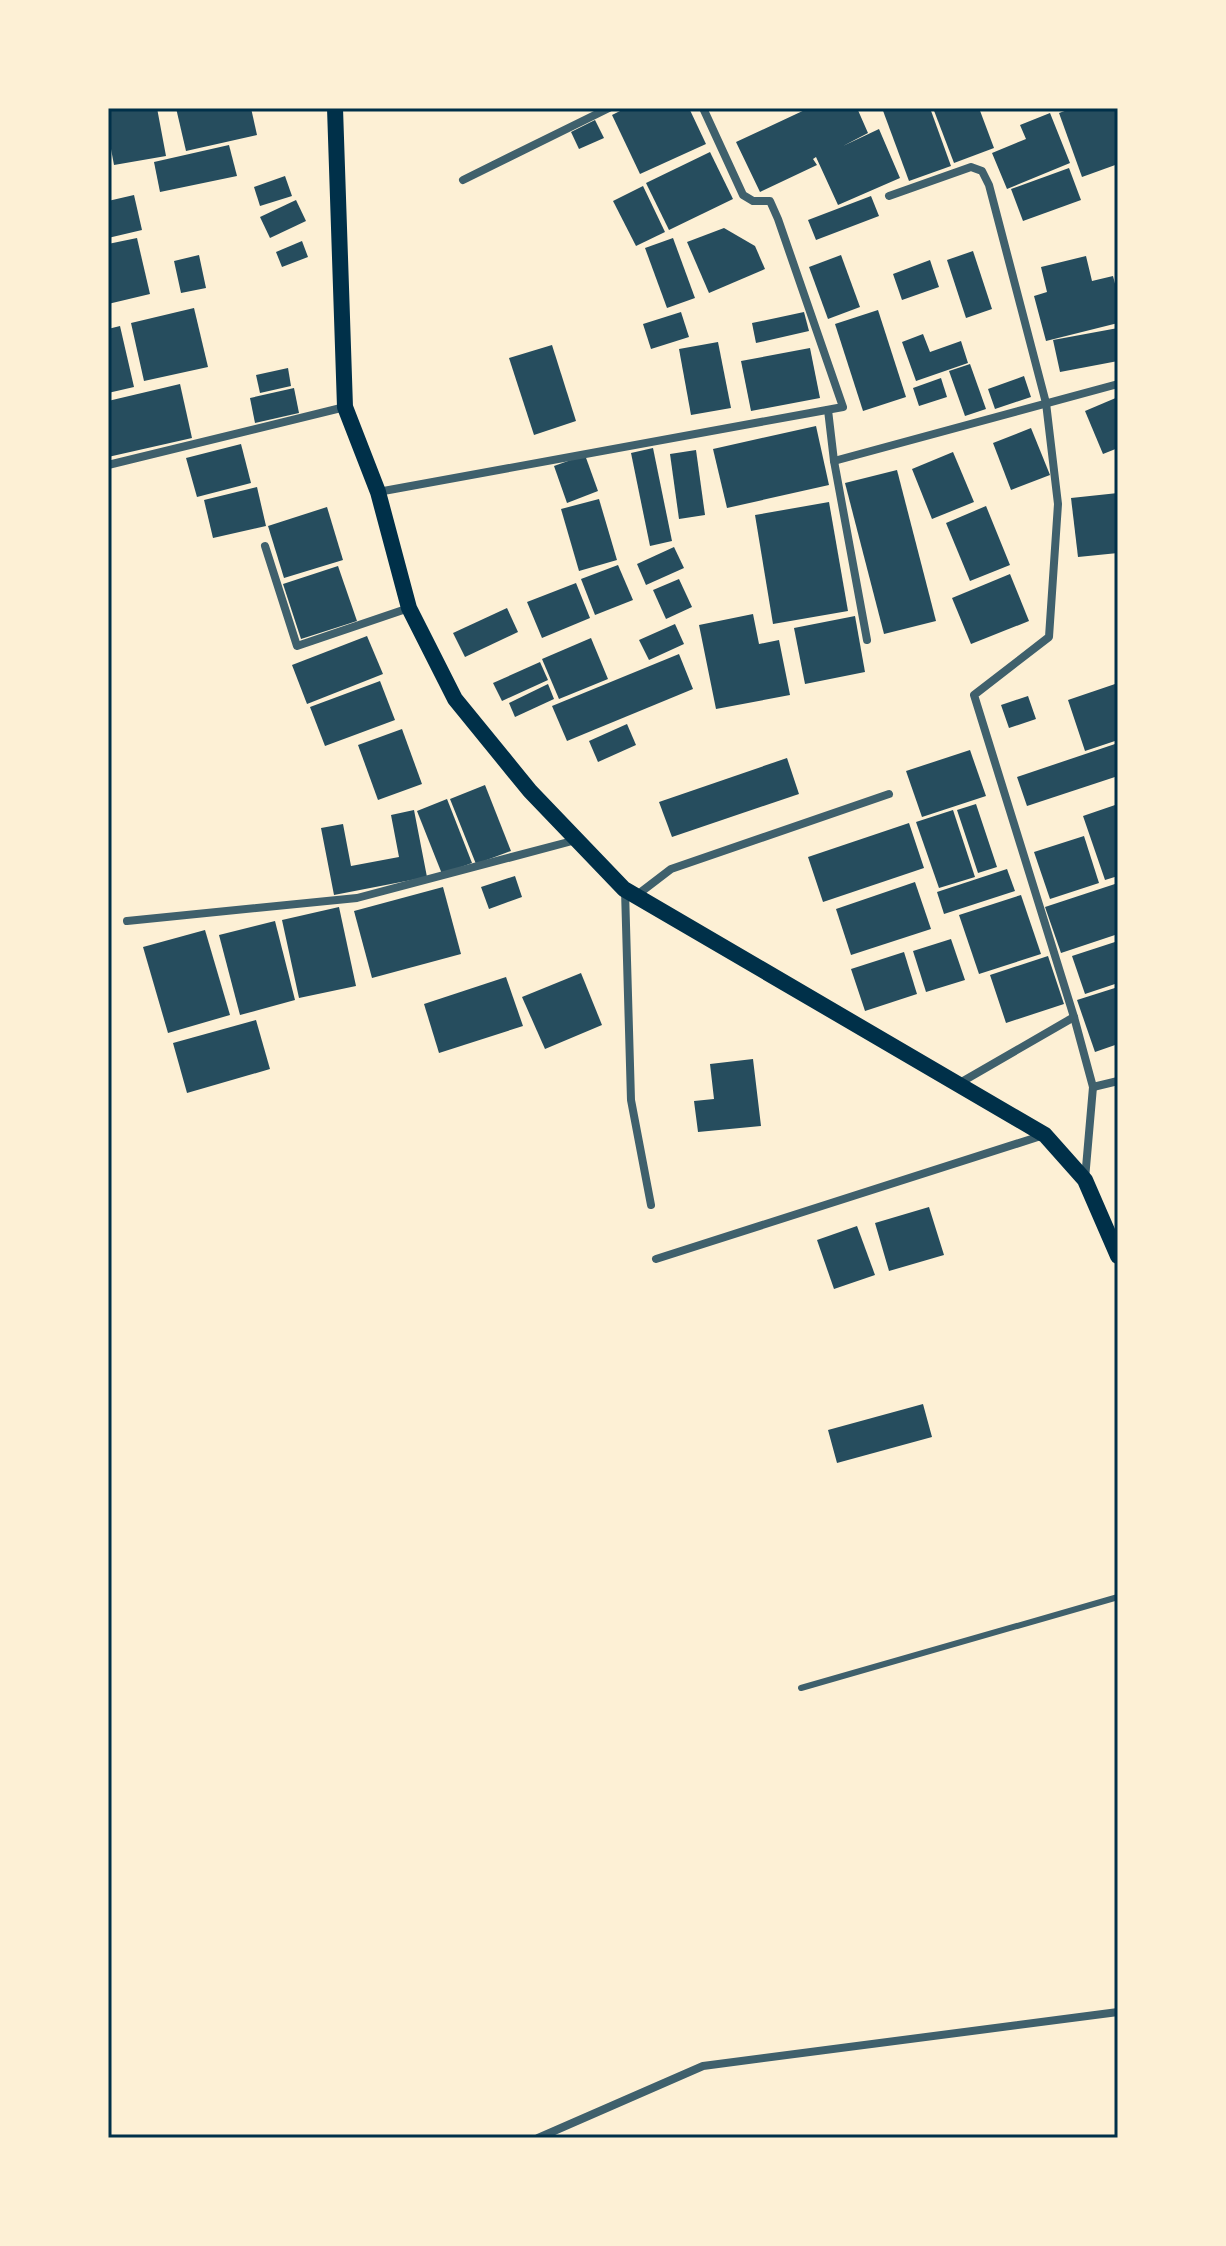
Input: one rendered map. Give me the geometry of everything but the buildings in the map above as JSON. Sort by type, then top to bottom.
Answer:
[{"type":"main road","points":[[335,108],[345,407],[378,492],[409,608],[455,699],[530,791],[630,892],[1045,1135],[1085,1180],[1118,1256]]},
{"type":"street","points":[[463,180],[609,108]]},
{"type":"street","points":[[378,492],[843,407],[770,201],[753,201],[743,195],[703,108]]},
{"type":"street","points":[[889,196],[971,167],[982,171],[989,185],[1046,403],[1058,504],[1049,637],[974,695],[1093,1087],[1085,1180]]},
{"type":"street","points":[[834,461],[1118,384]]},
{"type":"street","points":[[108,465],[345,407]]},
{"type":"street","points":[[828,410],[834,461],[867,640]]},
{"type":"street","points":[[265,546],[297,646],[409,608]]},
{"type":"street","points":[[651,1205],[631,1100],[630,892],[671,869],[889,794]]},
{"type":"street","points":[[127,921],[357,898],[577,839]]},
{"type":"street","points":[[957,1084],[1074,1017]]},
{"type":"street","points":[[1093,1087],[1118,1081]]},
{"type":"street","points":[[656,1259],[1045,1135]]},
{"type":"street","points":[[538,2138],[703,2066],[1118,2012]]},
{"type":"lane","points":[[801,1688],[1118,1597]]}]
